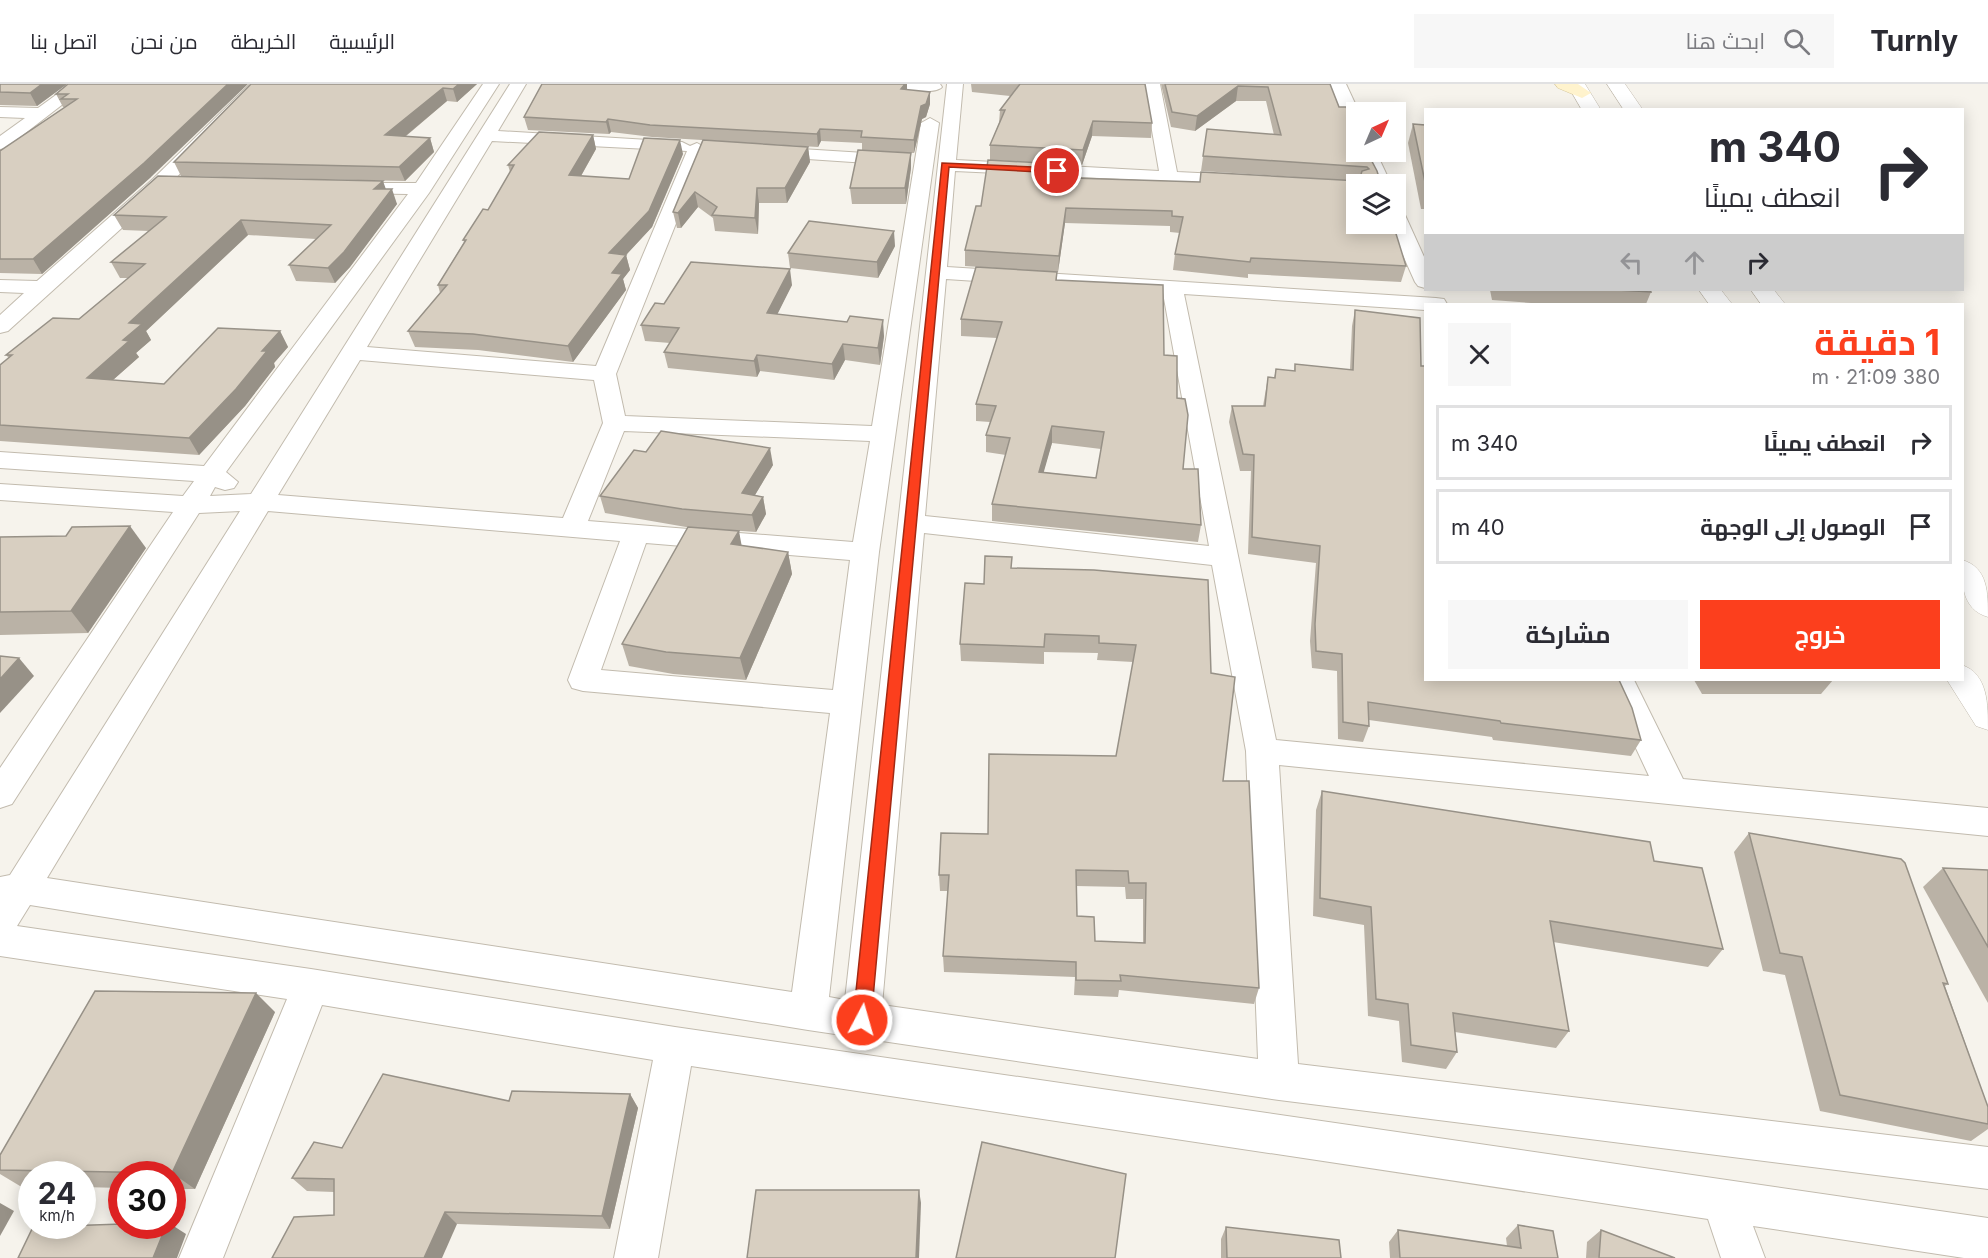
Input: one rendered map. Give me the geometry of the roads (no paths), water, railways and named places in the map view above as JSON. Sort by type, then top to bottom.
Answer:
[{"type":"main road","points":[[1564,84],[1579,89]]},
{"type":"street","points":[[0,144],[81,84]]},
{"type":"street","points":[[0,326],[160,183],[259,84]]},
{"type":"street","points":[[4,783],[211,474],[422,189],[490,84]]},
{"type":"street","points":[[0,923],[10,890],[258,502],[518,84]]},
{"type":"street","points":[[862,1020],[935,272],[935,163],[941,85],[886,84]]},
{"type":"street","points":[[1152,84],[1168,177]]},
{"type":"street","points":[[1338,84],[1346,103]]},
{"type":"street","points":[[1616,84],[1633,108]]},
{"type":"street","points":[[1579,89],[1591,108]]},
{"type":"street","points":[[0,112],[42,112]]},
{"type":"street","points":[[486,135],[719,150]]},
{"type":"street","points":[[572,528],[615,423],[604,374],[697,148]]},
{"type":"street","points":[[754,152],[1262,182]]},
{"type":"street","points":[[808,1012],[865,552],[884,434],[935,163]]},
{"type":"street","points":[[160,183],[184,184]]},
{"type":"street","points":[[327,187],[422,189]]},
{"type":"street","points":[[1404,234],[1424,280]]},
{"type":"street","points":[[935,272],[1424,303]]},
{"type":"street","points":[[0,286],[43,288]]},
{"type":"street","points":[[1172,287],[1262,751],[1279,1081]]},
{"type":"street","points":[[1763,291],[1772,303]]},
{"type":"street","points":[[351,352],[604,374]]},
{"type":"street","points":[[615,423],[884,434]]},
{"type":"street","points":[[0,460],[211,474],[258,502]]},
{"type":"street","points":[[0,492],[190,505],[258,502],[865,552]]},
{"type":"street","points":[[911,523],[1224,557]]},
{"type":"street","points":[[636,534],[583,680],[846,703]]},
{"type":"street","points":[[1964,573],[1988,606]]},
{"type":"street","points":[[1964,680],[1988,717]]},
{"type":"street","points":[[1619,681],[1674,793]]},
{"type":"street","points":[[1262,751],[1988,822]]},
{"type":"street","points":[[10,890],[808,1012],[1279,1081],[1988,1168]]},
{"type":"street","points":[[0,940],[310,986],[675,1045],[1988,1240]]},
{"type":"street","points":[[201,1258],[310,986]]},
{"type":"street","points":[[636,1258],[675,1045]]},
{"type":"street","points":[[1722,1200],[1743,1258]]}]
